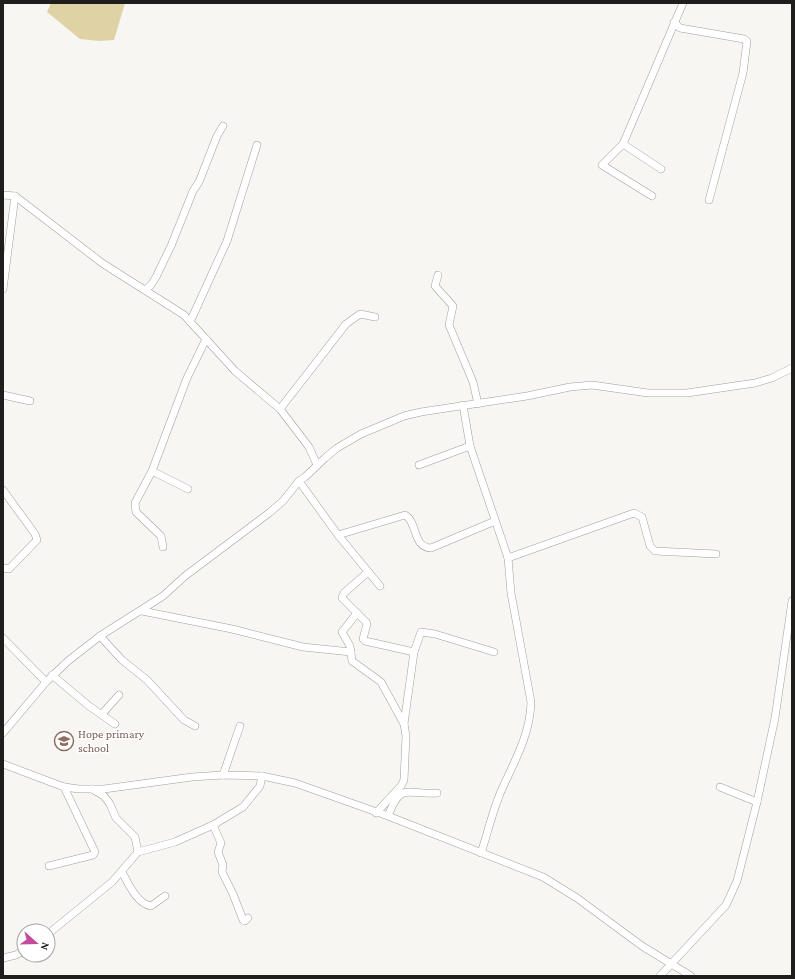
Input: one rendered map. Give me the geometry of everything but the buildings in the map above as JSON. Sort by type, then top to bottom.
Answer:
[{"type":"street","points":[[652,196],[602,165],[623,144],[683,3]]},
{"type":"street","points":[[674,22],[680,28],[744,38],[747,41],[743,73],[709,200]]},
{"type":"street","points":[[145,290],[151,285],[156,277],[171,246],[193,191],[199,182],[217,136],[223,126]]},
{"type":"street","points":[[623,144],[661,169]]},
{"type":"street","points":[[190,322],[227,241],[257,145]]},
{"type":"street","points":[[3,195],[15,196],[102,263],[184,315],[235,371],[280,408],[309,447],[316,465]]},
{"type":"street","points":[[3,289],[15,196]]},
{"type":"street","points":[[438,275],[435,286],[453,306],[449,325],[473,382],[478,404]]},
{"type":"street","points":[[280,408],[346,324],[360,314],[375,317]]},
{"type":"street","points":[[163,548],[161,536],[136,512],[135,507],[152,471],[187,378],[206,339]]},
{"type":"street","points":[[3,733],[52,675],[82,649],[163,596],[185,576],[269,513],[283,501],[299,480],[305,477],[316,465],[348,441],[404,416],[463,405],[527,396],[577,385],[655,393],[688,393],[754,383],[772,378],[792,368]]},
{"type":"street","points":[[3,395],[30,401]]},
{"type":"street","points":[[463,405],[470,446],[508,558],[510,593],[528,685],[530,715],[525,739],[512,771],[502,788],[481,853]]},
{"type":"street","points":[[419,465],[470,446]]},
{"type":"street","points":[[152,471],[188,489]]},
{"type":"street","points":[[299,480],[338,535],[380,586]]},
{"type":"street","points":[[3,490],[35,534],[37,540],[9,569],[3,568]]},
{"type":"street","points":[[508,558],[634,513],[642,517],[650,546],[655,551],[716,554]]},
{"type":"street","points":[[338,535],[405,515],[409,518],[423,546],[431,548],[495,520]]},
{"type":"street","points":[[368,572],[343,596],[344,601],[365,619],[367,624],[363,636],[365,641],[414,652]]},
{"type":"street","points":[[660,976],[664,970],[671,965],[714,920],[731,897],[741,869],[775,718],[792,601]]},
{"type":"street","points":[[142,611],[232,629],[303,647],[351,652]]},
{"type":"street","points":[[357,613],[342,632],[350,646],[351,659],[353,663],[375,676],[381,682],[394,701],[404,724],[406,736],[404,780],[401,786],[376,813]]},
{"type":"street","points":[[404,724],[409,697],[414,652],[419,635],[424,631],[494,652]]},
{"type":"street","points":[[100,636],[122,660],[147,680],[184,720],[195,726]]},
{"type":"street","points":[[3,638],[46,682]]},
{"type":"street","points":[[52,675],[89,706],[115,724]]},
{"type":"street","points":[[102,714],[118,695]]},
{"type":"street","points":[[223,775],[240,726]]},
{"type":"street","points":[[3,764],[64,787],[92,789],[104,789],[192,777],[223,775],[262,776],[295,784],[388,816],[522,868],[560,887],[671,965],[691,976]]},
{"type":"street","points":[[56,927],[122,872],[129,861],[138,852],[175,842],[238,812],[249,802],[260,786],[262,776]]},
{"type":"street","points":[[404,780],[411,791]]},
{"type":"street","points":[[49,866],[92,855],[95,852],[64,787]]},
{"type":"street","points":[[720,787],[757,802]]},
{"type":"street","points":[[92,789],[104,796],[110,804],[116,818],[135,837],[138,852]]},
{"type":"street","points":[[388,816],[398,797],[406,792],[411,791],[429,794],[437,793]]},
{"type":"street","points":[[213,825],[221,843],[218,852],[223,865],[222,872],[233,894],[243,920],[245,921],[248,918]]},
{"type":"street","points":[[122,872],[136,895],[147,905],[151,906],[165,896]]},
{"type":"street","points":[[3,958],[16,955]]},
{"type":"shaded area","points":[[51,3],[125,3],[114,40],[99,41],[80,39],[47,12]]},
{"type":"place","name":"Hope primary school","points":[[64,741]]}]
